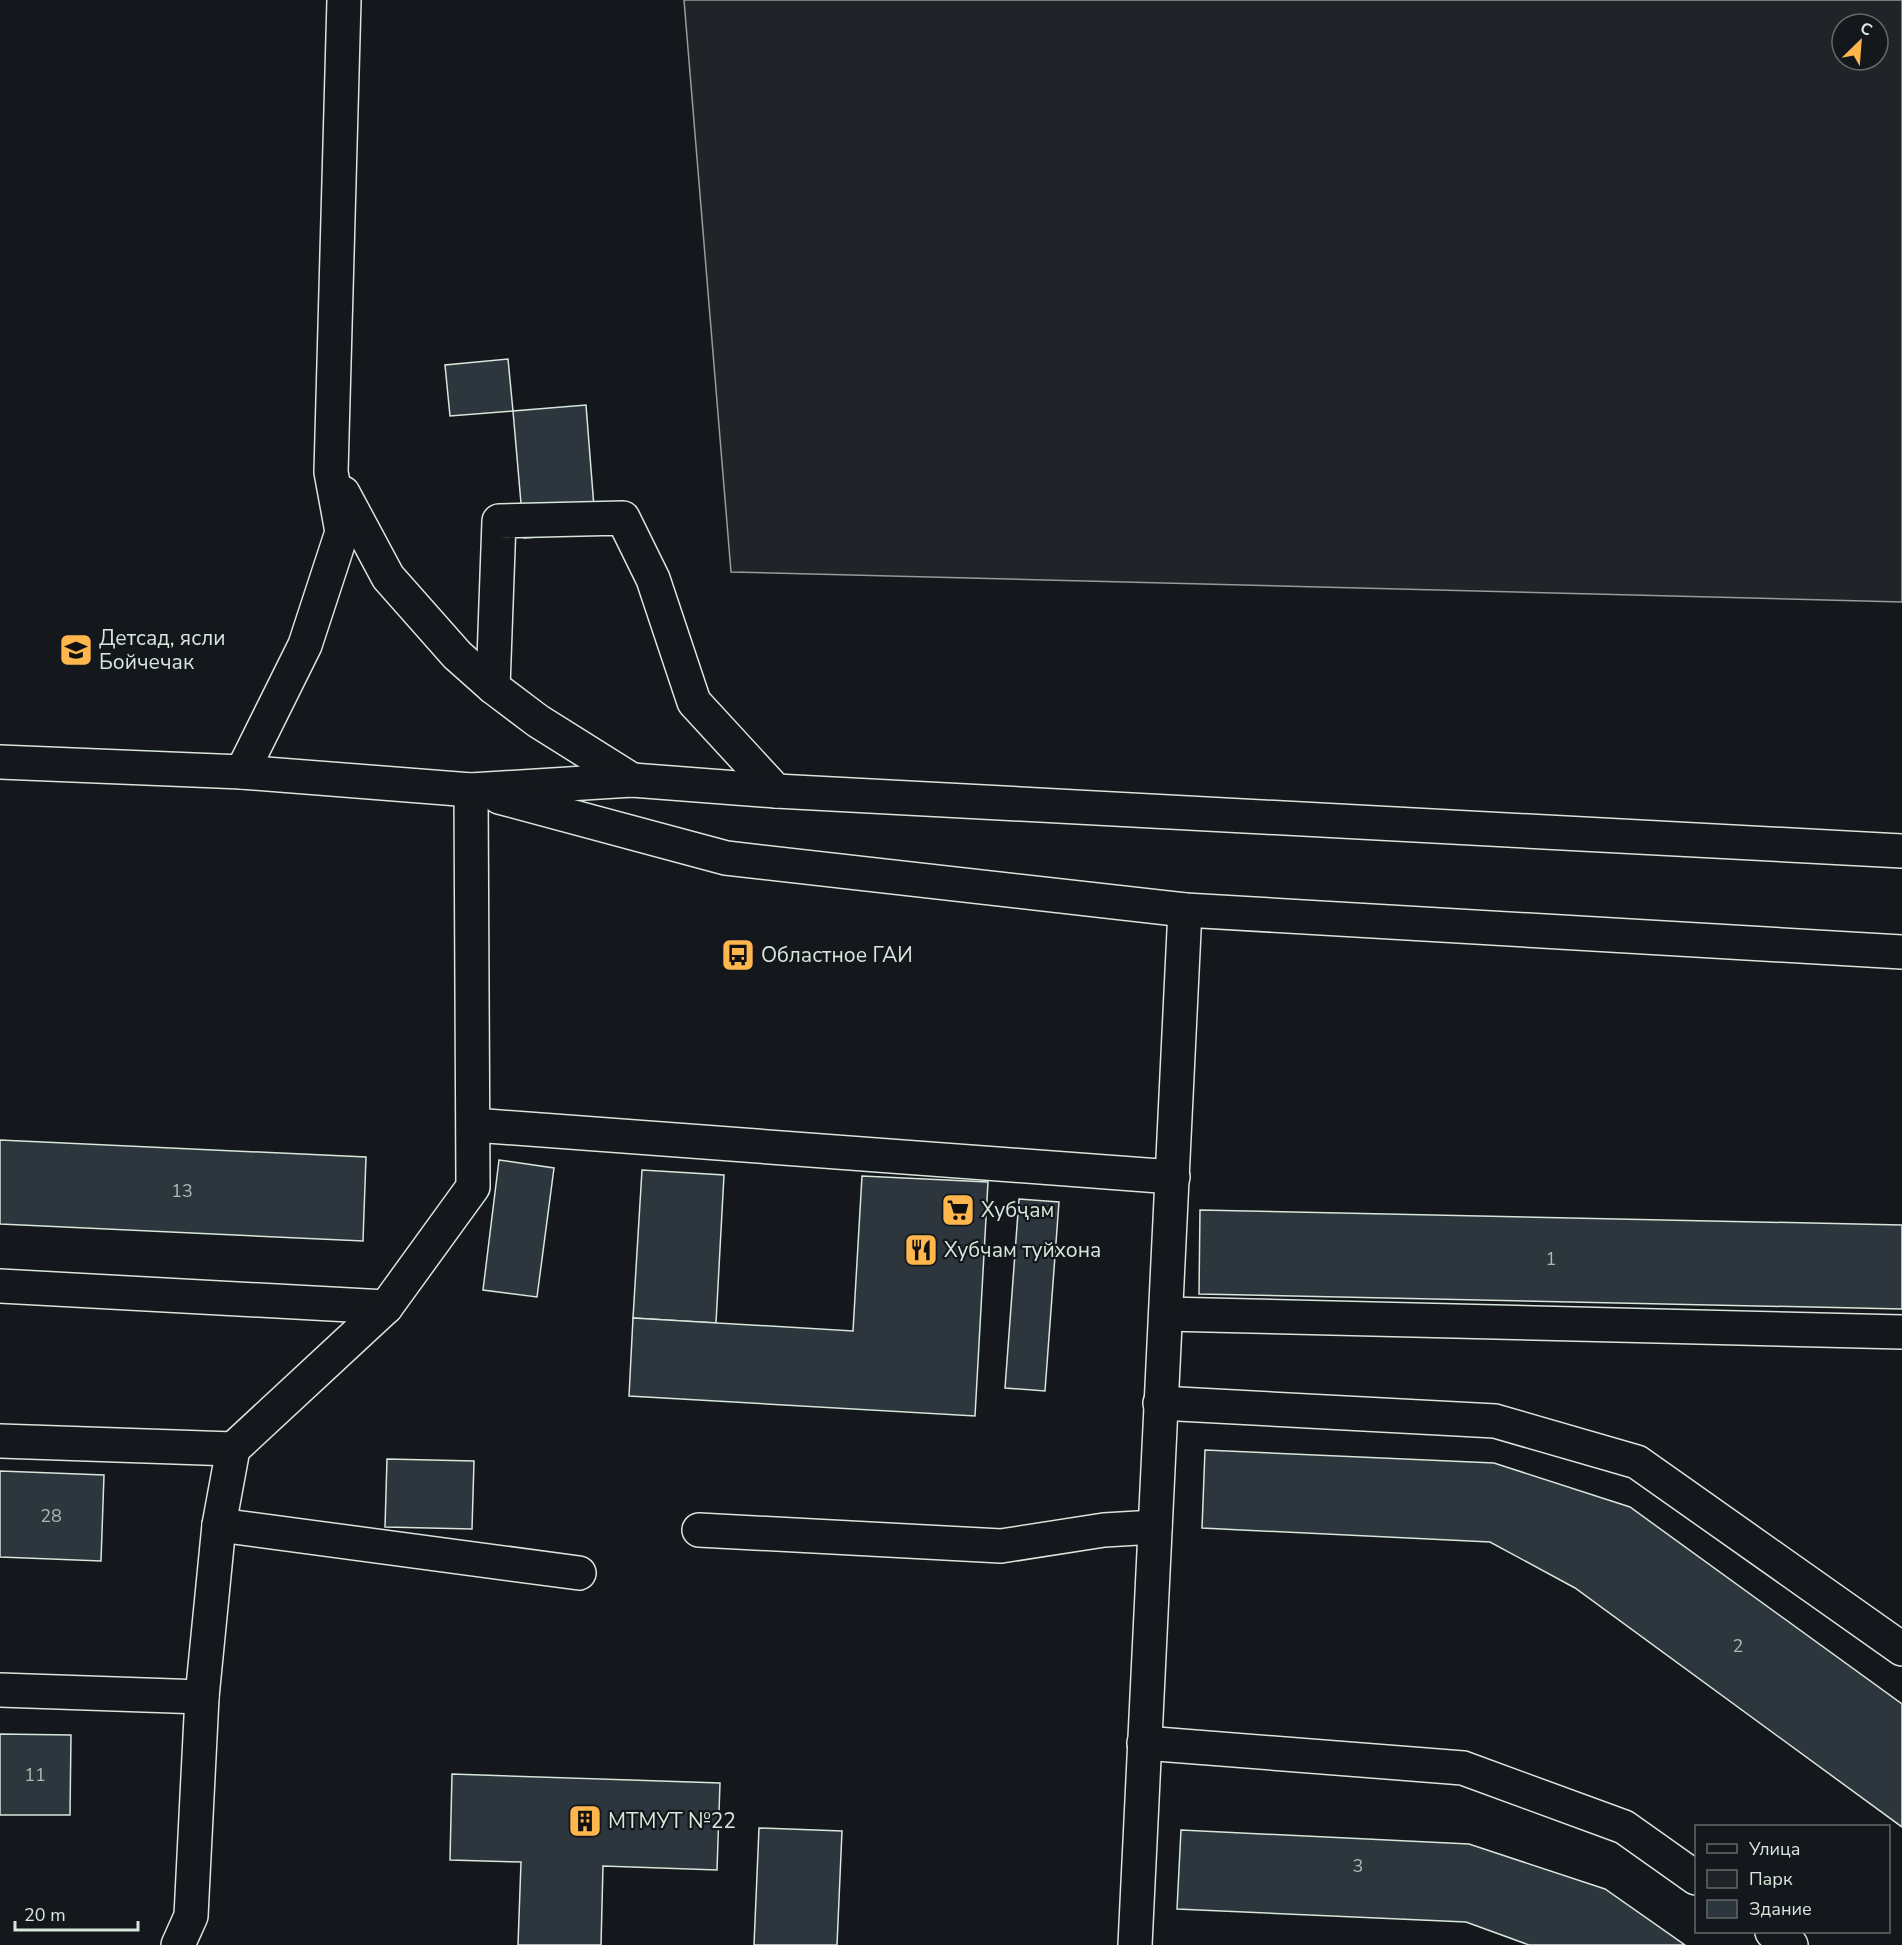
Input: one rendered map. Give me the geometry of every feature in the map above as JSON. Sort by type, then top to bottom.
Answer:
[{"type":"main road","points":[[242,772],[306,645],[342,532],[331,472],[344,0]]},
{"type":"main road","points":[[331,472],[388,576],[457,655],[493,687],[538,721],[632,780]]},
{"type":"main road","points":[[493,687],[499,521],[623,518],[653,579],[694,702],[776,791]]},
{"type":"main road","points":[[0,762],[242,772],[471,790],[632,780],[776,791],[1902,851]]},
{"type":"main road","points":[[471,790],[726,858],[1185,910],[1902,952]]},
{"type":"main road","points":[[178,1945],[191,1916],[202,1697],[219,1525],[233,1449],[386,1307],[473,1187],[471,790]]},
{"type":"main road","points":[[1135,1945],[1185,910]]},
{"type":"main road","points":[[474,1125],[1173,1177]]},
{"type":"main road","points":[[0,1287],[386,1307]]},
{"type":"main road","points":[[1166,1314],[1902,1332]]},
{"type":"main road","points":[[1160,1403],[1495,1421],[1637,1462],[1902,1649]]},
{"type":"main road","points":[[0,1440],[233,1449]]},
{"type":"main road","points":[[219,1525],[579,1573]]},
{"type":"main road","points":[[699,1530],[1001,1545],[1104,1530],[1155,1527]]},
{"type":"main road","points":[[0,1690],[202,1697]]},
{"type":"main road","points":[[1144,1743],[1463,1768],[1624,1827],[1695,1877]]},
{"type":"main road","points":[[1773,1933],[1791,1945]]},
{"type":"green space","points":[[684,0],[1902,0],[1902,602],[731,572]]},
{"type":"building","points":[[508,359],[513,411],[450,416],[445,365]]},
{"type":"building","points":[[586,405],[596,533],[524,538],[513,411]]},
{"type":"building","points":[[0,1140],[366,1157],[363,1241],[0,1224]]},
{"type":"building","points":[[499,1160],[554,1168],[537,1297],[483,1290]]},
{"type":"building","points":[[642,1170],[724,1175],[716,1323],[633,1318]]},
{"type":"building","name":"Хубчам туйхона","points":[[862,1176],[988,1182],[975,1416],[629,1396],[633,1318],[853,1331]]},
{"type":"building","points":[[1019,1199],[1059,1202],[1045,1391],[1005,1388]]},
{"type":"building","points":[[1200,1210],[1902,1225],[1902,1309],[1199,1294]]},
{"type":"building","points":[[1205,1450],[1494,1463],[1630,1507],[1902,1704],[1902,1827],[1575,1588],[1490,1542],[1202,1528]]},
{"type":"building","points":[[387,1459],[474,1461],[472,1529],[385,1527]]},
{"type":"building","points":[[0,1471],[104,1475],[101,1561],[0,1557]]},
{"type":"building","points":[[0,1734],[71,1735],[70,1815],[0,1815]]},
{"type":"building","name":"МТМУТ №22","points":[[452,1774],[720,1783],[717,1870],[603,1866],[601,1945],[518,1945],[521,1862],[450,1860]]},
{"type":"building","points":[[759,1828],[842,1831],[837,1945],[754,1945]]},
{"type":"building","points":[[1181,1830],[1469,1844],[1605,1889],[1685,1945],[1529,1945],[1466,1922],[1177,1909]]},
{"type":"place","name":"Детсад, ясли Бойчечак","points":[[76,650]]},
{"type":"place","name":"Областное ГАИ","points":[[738,955]]},
{"type":"place","name":"Хубҷам","points":[[958,1210]]},
{"type":"place","name":"Хубчам туйхона","points":[[921,1250]]},
{"type":"place","name":"МТМУТ №22","points":[[585,1821]]}]
